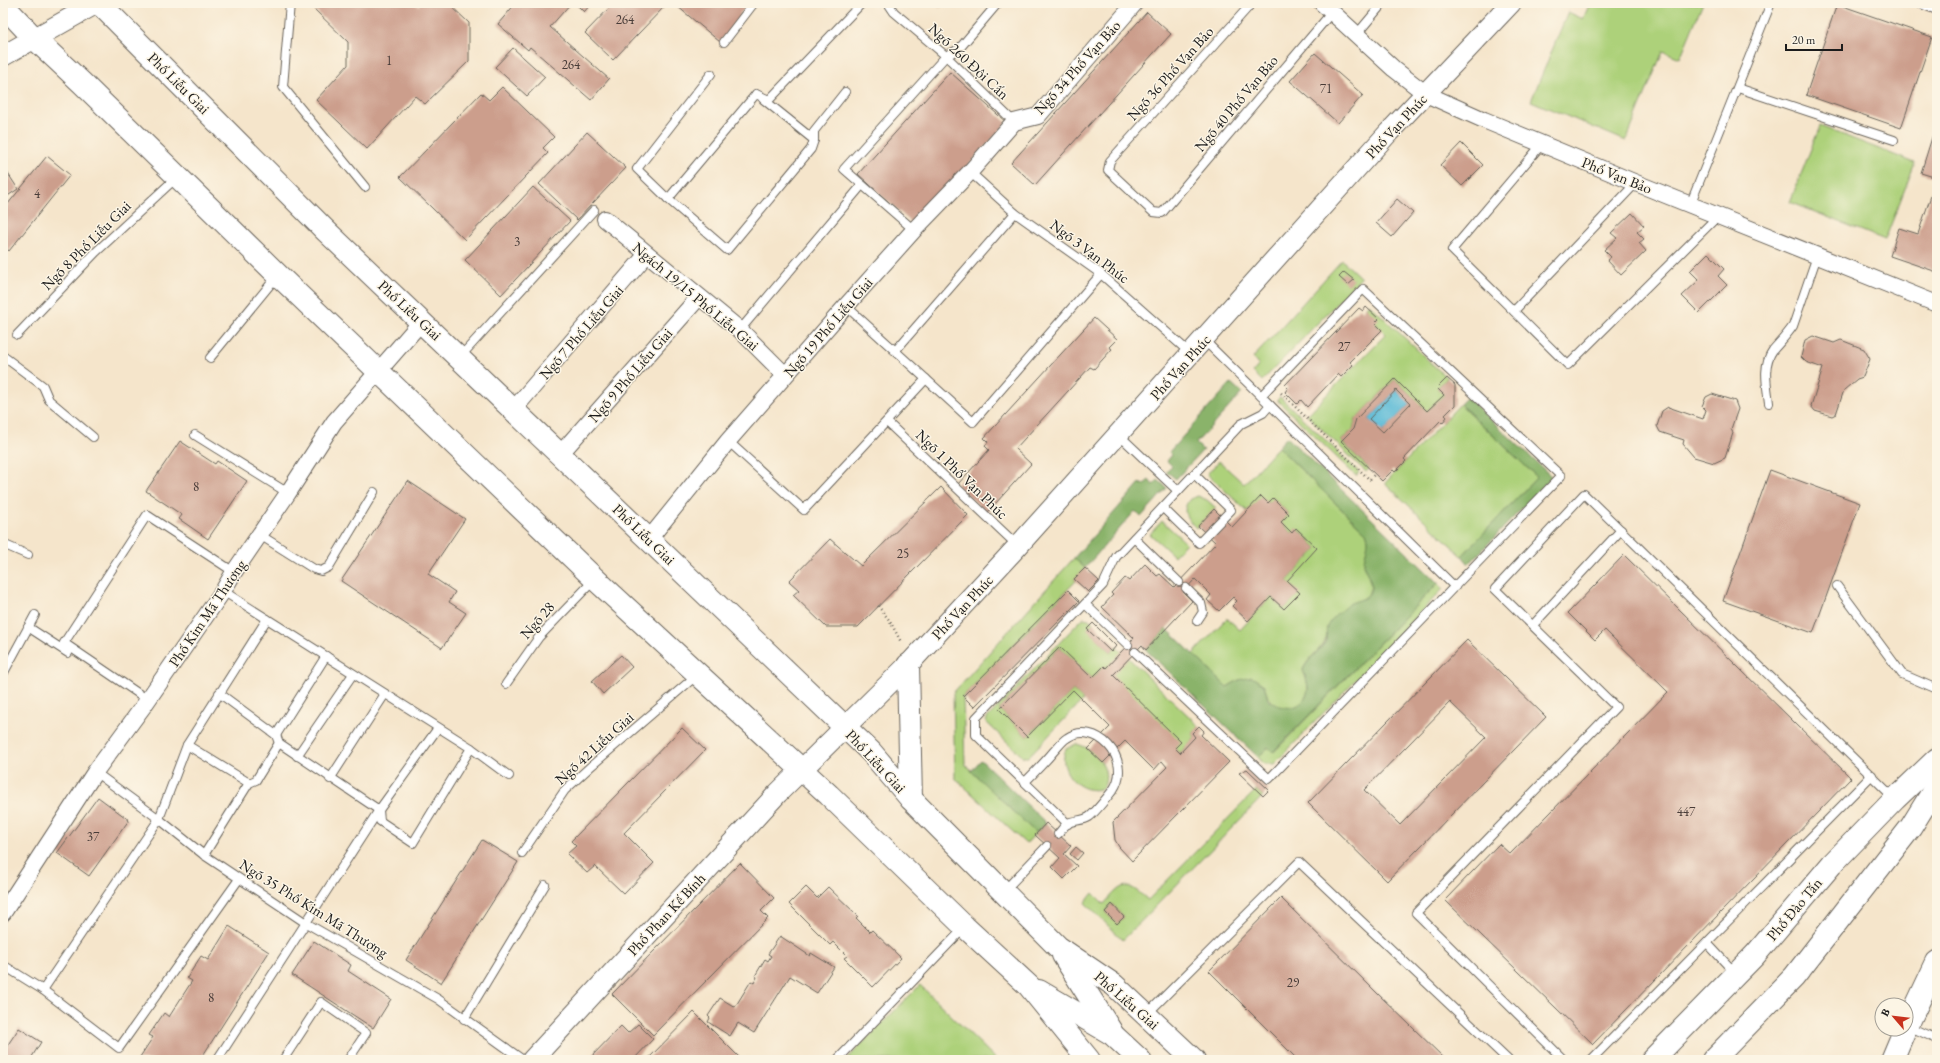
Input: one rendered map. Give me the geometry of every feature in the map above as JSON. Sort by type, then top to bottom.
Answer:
[{"type":"main road","name":"Phố Liễu Giai","points":[[98,3],[325,230],[460,357],[871,752],[911,799],[1058,947],[1114,985],[1194,1060]]},
{"type":"main road","points":[[3,5],[34,38],[178,176],[278,275],[379,370],[595,579],[802,770],[965,927],[1030,986],[1090,1060]]},
{"type":"main road","points":[[908,665],[911,799]]},
{"type":"main road","name":"Phố Đào Tấn","points":[[1652,1060],[1755,955],[1832,864],[1937,758]]},
{"type":"main road","points":[[1713,1060],[1794,977],[1911,827],[1937,785]]},
{"type":"main road","points":[[1058,947],[1112,1034]]},
{"type":"main road","points":[[1914,1010],[1937,962]]},
{"type":"main road","points":[[1030,986],[1112,1034],[1140,1060]]},
{"type":"main road","points":[[1892,1060],[1902,1037]]},
{"type":"street","points":[[3,56],[98,3]]},
{"type":"street","name":"Phố Vạn Phúc","points":[[846,728],[908,665],[1018,546],[1198,347],[1389,132],[1511,3]]},
{"type":"street","name":"Ngõ 34 Phố Vạn Bảo","points":[[1014,122],[1038,116],[1128,5]]},
{"type":"street","name":"Phố Vạn Bảo","points":[[1327,7],[1394,69],[1426,94],[1636,183],[1937,304]]},
{"type":"street","name":"Ngõ 19 Phố Liễu Giai","points":[[649,539],[728,441],[785,375],[914,230],[970,172],[1014,122]]},
{"type":"street","name":"Ngách 19/15 Phố Liễu Giai","points":[[600,215],[740,330],[785,375]]},
{"type":"street","name":"Ngõ 7 Phố Liễu Giai","points":[[514,409],[647,254]]},
{"type":"street","name":"Ngõ 9 Phố Liễu Giai","points":[[561,454],[698,297]]},
{"type":"street","name":"Phố Kim Mã Thượng","points":[[3,913],[95,772],[147,702],[223,591],[234,572],[334,422],[422,321]]},
{"type":"street","name":"Phố Phan Kế Bính","points":[[532,1060],[773,799],[846,728]]},
{"type":"lane","points":[[290,3],[283,87],[365,187]]},
{"type":"lane","points":[[724,42],[754,3]]},
{"type":"lane","points":[[756,94],[769,100],[862,3]]},
{"type":"lane","name":"Ngõ 260 Đội Cấn","points":[[888,3],[894,12],[946,56],[1014,122]]},
{"type":"lane","points":[[914,230],[844,169],[946,56],[959,49],[998,3]]},
{"type":"lane","name":"Ngõ 36 Phố Vạn Bảo","points":[[1162,213],[1153,212],[1108,170],[1110,161],[1252,3]]},
{"type":"lane","points":[[1357,34],[1383,3]]},
{"type":"lane","points":[[1690,205],[1771,3]]},
{"type":"lane","points":[[1918,3],[1937,10]]},
{"type":"lane","name":"Ngõ 40 Phố Vạn Bảo","points":[[1162,213],[1327,7]]},
{"type":"lane","points":[[711,74],[637,169],[668,199],[727,250],[811,149],[814,140],[814,131],[845,92]]},
{"type":"lane","points":[[1738,88],[1894,140]]},
{"type":"lane","points":[[756,94],[814,140]]},
{"type":"lane","points":[[668,199],[756,94]]},
{"type":"lane","points":[[1542,144],[1452,250],[1568,365],[1718,216]]},
{"type":"lane","name":"Ngõ 3 Vạn Phúc","points":[[970,172],[1014,213],[1101,274],[1261,396],[1455,587]]},
{"type":"lane","name":"Ngõ 8 Phố Liễu Giai","points":[[17,335],[96,252],[178,176]]},
{"type":"lane","points":[[1514,311],[1636,183]]},
{"type":"lane","points":[[740,330],[862,185]]},
{"type":"lane","points":[[896,350],[1014,213]]},
{"type":"lane","points":[[460,357],[600,215]]},
{"type":"lane","points":[[1769,403],[1766,373],[1767,364],[1772,352],[1788,335],[1793,326],[1817,256]]},
{"type":"lane","points":[[846,306],[974,422],[1101,274]]},
{"type":"lane","points":[[210,358],[278,275]]},
{"type":"lane","points":[[1135,652],[1269,779],[1561,476],[1363,289],[1261,396]]},
{"type":"lane","points":[[3,356],[43,386],[48,400],[93,437]]},
{"type":"lane","points":[[728,441],[804,510],[926,379]]},
{"type":"lane","points":[[1068,824],[976,735],[976,718],[1103,585],[1116,557],[1241,424],[1263,413],[1270,405]]},
{"type":"lane","name":"Ngõ 1 Phố Vạn Phúc","points":[[887,422],[1018,546]]},
{"type":"lane","points":[[195,435],[288,493]]},
{"type":"lane","points":[[1118,435],[1178,491]]},
{"type":"lane","points":[[1163,508],[1200,543],[1226,516],[1231,510],[1194,474]]},
{"type":"lane","points":[[260,535],[314,569],[321,571],[329,567],[374,492]]},
{"type":"lane","points":[[1564,1060],[1416,913],[1616,706],[1495,589],[1584,494],[1895,799]]},
{"type":"lane","points":[[147,702],[64,643],[147,515],[234,572]]},
{"type":"lane","points":[[1533,625],[1621,530]]},
{"type":"lane","points":[[1134,538],[1179,582]]},
{"type":"lane","points":[[3,544],[28,555]]},
{"type":"lane","name":"Ngõ 28","points":[[506,684],[539,638],[595,579]]},
{"type":"lane","points":[[1837,586],[1902,674],[1937,689]]},
{"type":"lane","points":[[1186,588],[1201,603],[1203,612],[1197,621]]},
{"type":"lane","points":[[223,591],[471,748],[509,776]]},
{"type":"lane","points":[[1085,604],[1128,645]]},
{"type":"lane","points":[[3,674],[35,615]]},
{"type":"lane","points":[[43,990],[159,819],[187,745],[267,619]]},
{"type":"lane","points":[[28,627],[147,702]]},
{"type":"lane","points":[[204,856],[249,783],[256,780],[326,656]]},
{"type":"lane","points":[[297,756],[353,674]]},
{"type":"lane","name":"Ngõ 42 Liễu Giai","points":[[522,853],[565,790],[697,674]]},
{"type":"lane","points":[[219,693],[278,739],[297,756],[379,810]]},
{"type":"lane","points":[[330,779],[385,694]]},
{"type":"lane","points":[[217,1060],[379,810],[438,728]]},
{"type":"lane","points":[[1025,782],[1067,738],[1079,734],[1091,735],[1102,739],[1111,747],[1116,756],[1119,768],[1118,779],[1113,790],[1088,817],[1068,824],[1058,834]]},
{"type":"lane","points":[[187,745],[249,783]]},
{"type":"lane","points":[[379,810],[380,821],[413,843],[471,748]]},
{"type":"lane","name":"Ngõ 35 Phố Kim Mã Thượng","points":[[95,772],[159,819],[204,856],[306,923],[438,999],[523,1060]]},
{"type":"lane","points":[[1591,1060],[1872,775]]},
{"type":"lane","points":[[1003,892],[1047,846]]},
{"type":"lane","points":[[1146,1015],[1299,862],[1508,1060]]},
{"type":"lane","points":[[3,964],[43,990],[119,1048],[239,879]]},
{"type":"lane","points":[[464,1019],[545,884]]},
{"type":"lane","points":[[837,1060],[965,927]]},
{"type":"lane","points":[[1707,943],[1736,974]]},
{"type":"lane","points":[[283,1060],[321,1002],[366,1033],[348,1060]]},
{"type":"lane","points":[[1914,1030],[1937,1039]]},
{"type":"path","points":[[1272,384],[1370,480]]},
{"type":"path","points":[[878,606],[890,621],[901,642]]},
{"type":"green space","points":[[1590,3],[1703,3],[1680,58],[1663,51],[1626,141],[1531,101],[1568,12],[1583,19]]},
{"type":"green space","points":[[1820,126],[1915,163],[1885,240],[1790,202]]},
{"type":"green space","points":[[1342,260],[1361,278],[1262,381],[1253,372],[1259,365],[1253,358]]},
{"type":"green space","points":[[1369,304],[1447,378],[1437,388],[1444,395],[1427,411],[1395,379],[1356,419],[1353,429],[1341,441],[1369,469],[1366,472],[1307,415],[1386,334],[1375,323],[1366,307]]},
{"type":"green space","points":[[1231,383],[1242,393],[1196,443],[1203,450],[1176,479],[1166,471],[1172,466],[1167,461],[1172,455],[1169,452]]},
{"type":"green space","points":[[1280,397],[1359,472],[1356,476],[1277,400]]},
{"type":"green space","points":[[1467,397],[1552,477],[1469,564],[1462,556],[1537,477],[1460,404]]},
{"type":"green space","points":[[1460,404],[1537,477],[1462,556],[1385,483]]},
{"type":"green space","points":[[1287,437],[1438,583],[1273,752],[1268,747],[1258,757],[1146,650],[1166,628],[1227,687],[1239,680],[1252,677],[1264,685],[1268,699],[1280,706],[1286,707],[1298,705],[1306,696],[1308,689],[1303,670],[1325,642],[1328,624],[1346,606],[1364,598],[1370,592],[1371,584],[1364,564],[1368,538],[1367,534],[1278,447]]},
{"type":"green space","points":[[1278,447],[1367,534],[1369,541],[1364,561],[1371,586],[1368,595],[1361,601],[1347,605],[1327,628],[1325,640],[1303,670],[1308,686],[1305,698],[1301,704],[1287,708],[1279,706],[1273,702],[1267,695],[1264,685],[1239,680],[1227,687],[1193,654],[1227,618],[1240,630],[1271,597],[1284,609],[1299,593],[1287,581],[1317,548],[1297,528],[1292,533],[1281,522],[1289,514],[1273,498],[1268,503],[1261,497],[1247,511],[1207,474],[1219,461],[1244,484]]},
{"type":"green space","points":[[1149,480],[1153,485],[1158,480],[1167,488],[1141,517],[1135,511],[1085,568],[1074,558],[1140,483],[1143,485]]},
{"type":"green space","points":[[1198,496],[1207,500],[1216,508],[1196,528],[1186,515],[1185,507],[1190,499]]},
{"type":"green space","points":[[1162,521],[1186,543],[1174,556],[1150,534]]},
{"type":"green space","points":[[1074,558],[1085,568],[1074,579],[1076,581],[963,696],[965,764],[1036,833],[1026,844],[955,778],[953,693]]},
{"type":"green space","points":[[1438,583],[1443,589],[1274,764],[1264,764],[1258,757],[1269,747],[1274,752]]},
{"type":"green space","points":[[1083,618],[1089,619],[1093,623],[1088,629],[1111,652],[1116,646],[1199,726],[1192,733],[1195,737],[1180,753],[1104,666],[1092,678],[1060,647],[999,709],[1027,737],[1073,690],[1083,700],[1028,757],[1023,757],[986,722],[987,718]]},
{"type":"green space","points":[[1076,744],[1083,746],[1095,754],[1100,760],[1106,774],[1103,788],[1095,790],[1087,789],[1072,780],[1064,765],[1064,757],[1066,749]]},
{"type":"green space","points":[[981,760],[1046,823],[1036,833],[971,771]]},
{"type":"green space","points":[[1256,790],[1263,796],[1123,940],[1085,903],[1093,893],[1104,904],[1116,891],[1125,886],[1135,889],[1148,900]],"holes":[[[1112,904],[1124,917],[1117,924],[1105,912]]]},
{"type":"green space","points":[[920,985],[997,1060],[846,1060]]},
{"type":"water","points":[[1396,390],[1410,404],[1383,432],[1369,419]]},
{"type":"building","points":[[320,3],[415,3],[418,6],[422,3],[448,3],[469,23],[469,61],[425,104],[415,96],[367,149],[316,100],[348,65],[348,42],[314,9]]},
{"type":"building","points":[[516,3],[571,3],[550,27],[609,79],[591,100],[530,47],[528,50],[498,24]]},
{"type":"building","points":[[575,3],[592,3],[584,12]]},
{"type":"building","points":[[614,3],[662,3],[665,6],[613,60],[585,33]]},
{"type":"building","points":[[679,3],[749,3],[739,15],[741,16],[720,42],[677,6]]},
{"type":"building","points":[[936,3],[944,3],[940,7]]},
{"type":"building","points":[[1837,4],[1932,37],[1901,128],[1806,95]]},
{"type":"building","points":[[1147,12],[1171,34],[1035,185],[1011,163]]},
{"type":"building","points":[[513,48],[545,77],[527,96],[495,67]]},
{"type":"building","points":[[1315,53],[1363,95],[1338,123],[1290,81]]},
{"type":"building","points":[[950,72],[1007,123],[914,225],[858,174]]},
{"type":"building","points":[[502,87],[554,137],[543,148],[548,153],[465,240],[400,177],[481,93],[489,100]]},
{"type":"building","points":[[1934,131],[1937,132],[1937,178],[1921,173]]},
{"type":"building","points":[[587,132],[626,168],[577,220],[539,184]]},
{"type":"building","points":[[1461,143],[1483,165],[1462,186],[1440,165]]},
{"type":"building","points":[[47,156],[70,175],[9,251],[3,245],[3,210]]},
{"type":"building","points":[[3,166],[18,189],[3,199]]},
{"type":"building","points":[[1937,178],[1937,272],[1890,256],[1899,228],[1918,234]]},
{"type":"building","points":[[533,187],[570,221],[501,295],[465,260]]},
{"type":"building","points":[[1397,199],[1413,213],[1392,237],[1376,223]]},
{"type":"building","points":[[1632,213],[1644,226],[1637,232],[1644,239],[1639,243],[1646,251],[1621,275],[1607,260],[1611,257],[1604,250],[1617,238],[1611,233]]},
{"type":"building","points":[[1708,253],[1724,269],[1718,276],[1727,285],[1699,313],[1682,296],[1699,280],[1690,271]]},
{"type":"building","points":[[1344,272],[1354,280],[1348,285],[1339,277]]},
{"type":"building","points":[[1366,307],[1379,319],[1375,323],[1382,330],[1350,362],[1353,365],[1341,377],[1338,374],[1307,407],[1301,400],[1297,404],[1285,392],[1288,388],[1285,385],[1359,308],[1363,311]]},
{"type":"building","points":[[1094,318],[1117,339],[1109,347],[1112,349],[1094,369],[1090,367],[1015,449],[1031,464],[987,513],[957,485],[989,450],[985,446],[988,442],[984,438]]},
{"type":"building","points":[[1813,336],[1834,343],[1841,340],[1864,349],[1870,359],[1863,377],[1857,379],[1844,390],[1836,414],[1832,416],[1815,411],[1811,406],[1823,368],[1806,362],[1801,357],[1805,340]]},
{"type":"building","points":[[1447,378],[1455,385],[1455,405],[1445,415],[1447,417],[1442,423],[1440,421],[1404,459],[1406,461],[1395,472],[1393,470],[1382,481],[1341,441],[1353,429],[1356,419],[1395,379],[1427,411],[1444,395],[1437,388]],"holes":[[[1396,390],[1410,404],[1383,432],[1369,419]]]},
{"type":"building","points":[[1712,394],[1735,401],[1738,409],[1731,429],[1733,433],[1725,458],[1714,463],[1694,457],[1683,444],[1684,440],[1660,432],[1657,426],[1662,411],[1668,407],[1703,419],[1706,410],[1702,406],[1706,397]]},
{"type":"building","points":[[180,441],[215,464],[217,461],[247,481],[208,539],[179,519],[182,515],[146,491]]},
{"type":"building","points":[[1770,470],[1860,503],[1813,633],[1723,601]]},
{"type":"building","points":[[408,481],[465,519],[428,574],[455,592],[449,602],[466,613],[442,648],[341,581]]},
{"type":"building","points":[[941,487],[968,515],[858,627],[826,627],[793,595],[799,590],[789,581],[830,539],[861,566]]},
{"type":"building","points":[[1261,496],[1268,503],[1273,498],[1289,514],[1281,522],[1292,533],[1296,528],[1317,548],[1287,581],[1300,593],[1284,609],[1271,597],[1248,621],[1232,606],[1237,601],[1233,597],[1219,611],[1207,600],[1211,595],[1195,579],[1183,592],[1192,601],[1146,650],[1142,645],[1113,675],[1181,742],[1175,748],[1180,753],[1195,737],[1192,733],[1199,726],[1204,731],[1201,735],[1229,762],[1132,861],[1119,847],[1115,840],[1113,822],[1167,767],[1162,761],[1154,770],[1125,741],[1103,763],[1088,749],[1110,727],[1073,690],[1027,737],[999,709],[1060,647],[1092,678],[1104,666],[1106,668],[1134,638],[1102,607],[1113,595],[1111,593],[1125,578],[1129,581],[1145,564],[1157,576],[1160,574],[1174,587],[1216,543],[1198,526],[1214,509],[1232,527]]},
{"type":"building","points":[[1624,555],[1851,778],[1593,1044],[1445,900],[1499,844],[1510,854],[1668,692],[1605,630],[1595,640],[1568,613]]},
{"type":"building","points":[[1085,568],[1099,581],[1088,592],[1074,579]]},
{"type":"building","points":[[1068,590],[1079,601],[974,707],[963,696]]},
{"type":"building","points":[[1093,623],[1116,646],[1111,652],[1087,629]]},
{"type":"building","points":[[1467,640],[1546,717],[1387,881],[1308,803]],"holes":[[[1450,702],[1486,737],[1400,825],[1364,790]]]},
{"type":"building","points":[[621,655],[632,667],[603,694],[592,681]]},
{"type":"building","points":[[682,728],[705,750],[624,833],[654,863],[624,894],[595,866],[587,873],[567,854],[576,846],[571,841]]},
{"type":"building","points":[[1247,769],[1269,790],[1263,796],[1239,773]]},
{"type":"building","points":[[98,797],[129,820],[89,876],[57,853]]},
{"type":"building","points":[[1046,823],[1071,846],[1064,854],[1077,866],[1064,879],[1052,867],[1060,858],[1035,835]]},
{"type":"building","points":[[482,840],[518,862],[441,983],[406,960]]},
{"type":"building","points":[[1076,847],[1083,853],[1077,860],[1070,854]]},
{"type":"building","points":[[740,863],[774,898],[761,911],[768,918],[653,1035],[612,994]]},
{"type":"building","points":[[806,887],[817,898],[828,887],[858,916],[856,918],[870,932],[872,930],[901,958],[873,987],[844,958],[847,956],[833,942],[830,945],[789,904]]},
{"type":"building","points":[[1281,898],[1446,1060],[1298,1060],[1209,971]]},
{"type":"building","points":[[1112,904],[1124,917],[1117,924],[1105,912]]},
{"type":"building","points":[[229,926],[269,952],[200,1060],[138,1060],[153,1037],[149,1035],[164,1013],[169,1017],[192,981],[187,978],[201,956],[208,960]]},
{"type":"building","points":[[780,936],[810,956],[811,953],[834,967],[817,993],[790,976],[754,1033],[738,1023],[730,1036],[708,1022],[710,1018],[708,1016],[720,998],[735,1007],[751,981],[754,983],[757,977],[755,976],[765,959],[768,961],[771,956],[768,954]]},
{"type":"building","points":[[314,941],[351,965],[348,971],[391,999],[373,1028],[292,975]]},
{"type":"building","points":[[694,1012],[742,1060],[647,1060]]},
{"type":"building","points":[[638,1024],[653,1039],[633,1060],[588,1060],[621,1026],[628,1033]]},
{"type":"building","points":[[19,1028],[41,1042],[30,1060],[3,1060],[3,1052]]}]
